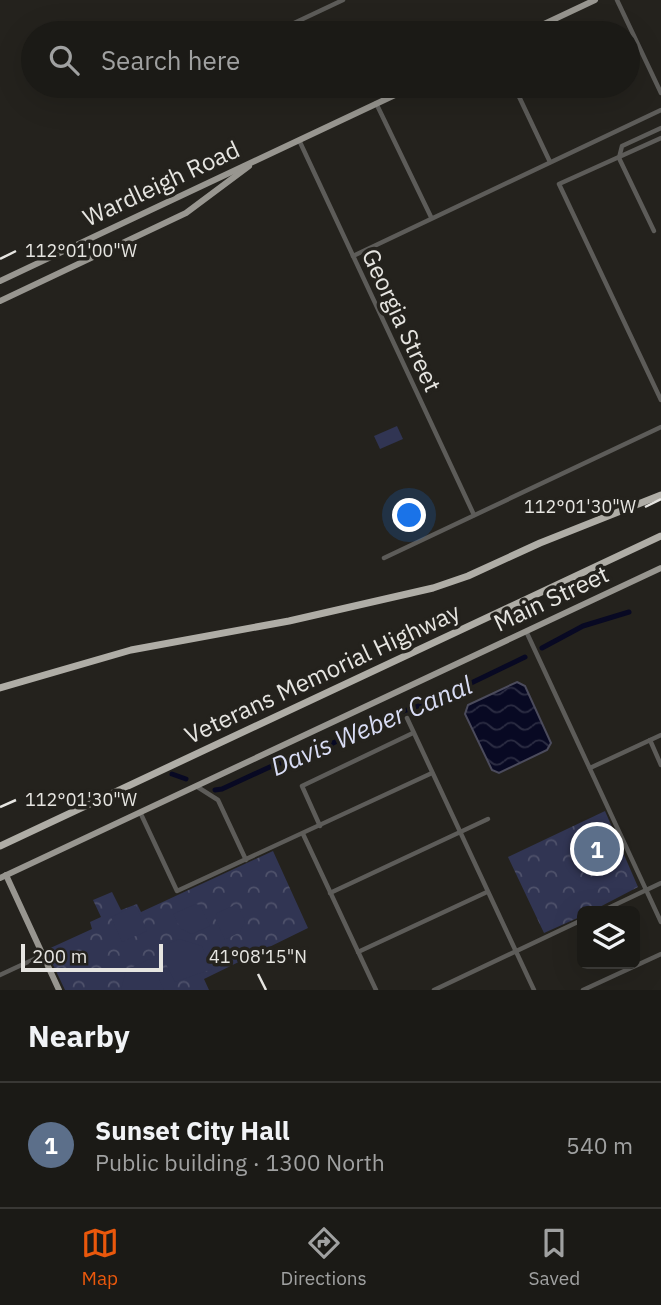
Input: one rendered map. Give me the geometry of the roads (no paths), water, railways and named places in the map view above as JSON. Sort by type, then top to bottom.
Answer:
[{"type":"highway","name":"Veterans Memorial Highway","points":[[0,688],[131,650],[289,621],[433,588],[468,576],[540,543],[661,495]]},
{"type":"highway","name":"Veterans Memorial Highway","points":[[0,846],[661,536]]},
{"type":"main road","points":[[550,21],[595,0]]},
{"type":"main road","name":"Wardleigh Road","points":[[0,281],[387,98]]},
{"type":"main road","name":"Wardleigh Road","points":[[0,301],[186,213],[230,178],[263,157]]},
{"type":"main road","name":"Main Street","points":[[3,876],[661,568]]},
{"type":"main road","points":[[3,876],[59,990]]},
{"type":"street","points":[[298,21],[343,0]]},
{"type":"street","points":[[617,0],[627,21]]},
{"type":"street","points":[[640,49],[661,93]]},
{"type":"street","points":[[520,98],[550,163]]},
{"type":"street","points":[[376,103],[431,217]]},
{"type":"street","points":[[353,256],[661,110]]},
{"type":"street","points":[[654,232],[619,158],[622,146],[661,128]]},
{"type":"street","points":[[661,138],[619,158],[611,158],[558,184],[661,400]]},
{"type":"street","name":"Georgia Street","points":[[299,140],[474,515]]},
{"type":"street","points":[[384,558],[661,427]]},
{"type":"street","points":[[526,631],[661,922]]},
{"type":"street","points":[[407,718],[534,990]]},
{"type":"street","points":[[320,826],[302,786],[414,733]]},
{"type":"street","points":[[590,768],[661,735]]},
{"type":"street","points":[[650,740],[661,765]]},
{"type":"street","points":[[140,812],[177,891],[432,773]]},
{"type":"street","points":[[195,786],[218,800],[246,860]]},
{"type":"street","points":[[330,893],[488,819]]},
{"type":"street","points":[[303,834],[376,990]]},
{"type":"street","points":[[612,906],[661,883]]},
{"type":"street","points":[[357,952],[487,892]]},
{"type":"street","points":[[434,990],[577,922]]},
{"type":"street","points":[[583,990],[661,954]]},
{"type":"street","points":[[0,975],[43,955]]},
{"type":"water","points":[[517,682],[525,686],[551,743],[547,750],[499,773],[492,770],[465,714],[468,705]]},
{"type":"waterway","name":"Davis Weber Canal","points":[[542,648],[583,626],[629,612]]},
{"type":"waterway","name":"Davis Weber Canal","points":[[215,790],[327,746],[386,717],[436,700],[525,657]]},
{"type":"waterway","points":[[172,774],[186,779]]},
{"type":"place","name":"Sunset City Hall","points":[[597,849]]}]
